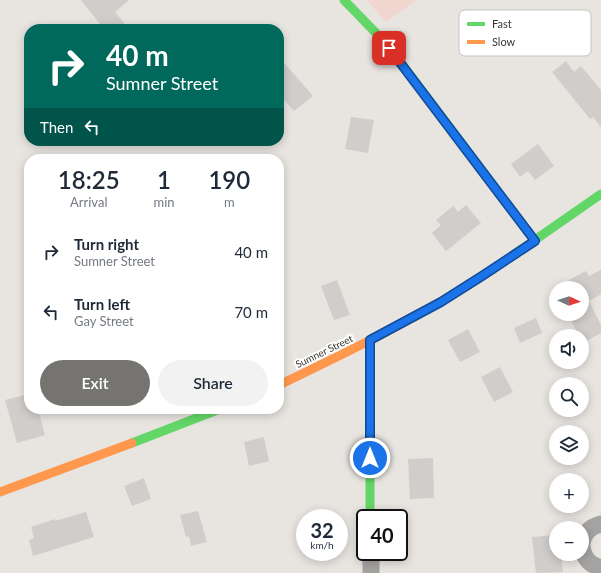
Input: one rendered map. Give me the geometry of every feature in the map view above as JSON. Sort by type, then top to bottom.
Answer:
[{"type":"main road","points":[[344,0],[396,56],[535,241]]},
{"type":"main road","name":"Sumner Street","points":[[284,383],[370,340],[441,302],[535,241],[601,194]]},
{"type":"main road","points":[[370,340],[370,509]]},
{"type":"main road","points":[[0,492],[207,414]]},
{"type":"street","points":[[589,529],[593,526],[601,524]]},
{"type":"street","points":[[370,561],[371,573]]},
{"type":"street","points":[[588,561],[601,568]]},
{"type":"shaded area","points":[[367,0],[416,0],[386,22]]},
{"type":"building","points":[[81,0],[129,0],[115,12],[125,24],[100,24]]},
{"type":"building","points":[[566,61],[574,72],[581,66],[601,90],[601,127],[593,117],[590,119],[552,72]]},
{"type":"building","points":[[284,63],[313,96],[294,111],[284,100]]},
{"type":"building","points":[[351,117],[374,120],[368,153],[345,149]]},
{"type":"building","points":[[538,144],[554,166],[535,180],[528,171],[520,177],[511,164]]},
{"type":"building","points":[[466,205],[481,223],[446,251],[432,233],[441,225],[436,220],[453,206],[458,212]]},
{"type":"building","points":[[601,270],[601,294],[589,301],[589,281],[567,281],[586,271],[589,276]]},
{"type":"building","points":[[337,280],[350,315],[334,320],[321,286]]},
{"type":"building","points":[[589,301],[601,325],[601,333],[589,340],[589,329],[576,329],[572,321],[589,321]]},
{"type":"building","points":[[536,318],[542,333],[520,343],[514,328]]},
{"type":"building","points":[[468,329],[480,352],[460,362],[448,340]]},
{"type":"building","points":[[500,367],[513,392],[494,402],[481,377]]},
{"type":"building","points":[[24,395],[24,414],[39,414],[45,435],[17,443],[5,400]]},
{"type":"building","points":[[264,437],[269,461],[249,466],[244,442]]},
{"type":"building","points":[[433,458],[434,498],[410,499],[408,459]]},
{"type":"building","points":[[144,478],[151,499],[132,506],[124,486]]},
{"type":"building","points":[[198,511],[207,542],[191,546],[189,536],[186,537],[180,515]]},
{"type":"building","points":[[86,512],[94,537],[33,556],[29,540],[34,538],[31,527],[55,519],[55,521]]},
{"type":"building","points":[[549,536],[549,561],[562,561],[563,572],[536,573],[532,537]]},
{"type":"traffic: fast","points":[[344,0],[396,56],[535,241]]},
{"type":"traffic: fast","points":[[492,270],[601,194]]},
{"type":"traffic: fast","points":[[370,340],[370,509]]},
{"type":"traffic: fast","points":[[132,443],[207,414]]},
{"type":"traffic: slow","points":[[284,383],[414,317],[492,270]]},
{"type":"traffic: slow","points":[[0,492],[132,443]]},
{"type":"route","points":[[370,458],[370,340],[441,302],[535,241],[389,48]]}]
